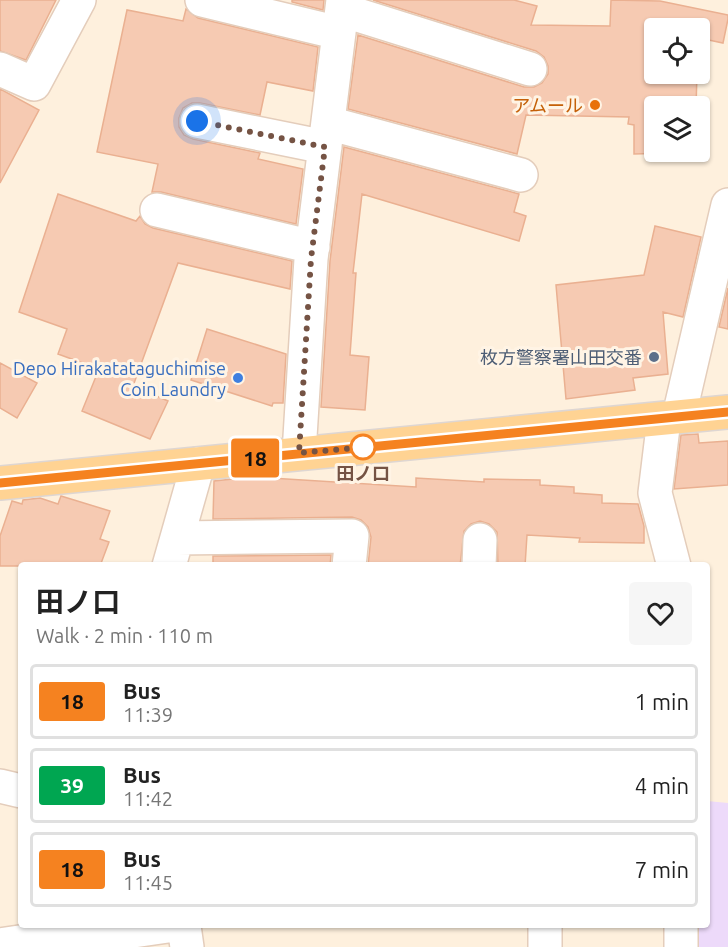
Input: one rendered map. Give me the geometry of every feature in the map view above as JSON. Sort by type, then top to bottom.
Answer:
[{"type":"main road","points":[[0,483],[728,412]]},
{"type":"street","points":[[0,69],[34,84],[79,0]]},
{"type":"street","points":[[202,0],[341,14],[530,69]]},
{"type":"street","points":[[299,453],[313,247],[341,14]]},
{"type":"street","points":[[197,121],[326,135],[521,175]]},
{"type":"street","points":[[673,562],[655,493],[671,418],[728,205]]},
{"type":"street","points":[[157,210],[313,247]]},
{"type":"street","points":[[198,464],[173,551],[352,536],[349,562]]},
{"type":"street","points":[[0,786],[18,790]]},
{"type":"street","points":[[0,945],[33,939],[147,928]]},
{"type":"street","points":[[184,928],[187,947]]},
{"type":"street","points":[[545,928],[545,947]]},
{"type":"street","points":[[681,928],[681,947]]},
{"type":"shaded area","points":[[710,801],[728,803],[728,947],[698,947],[698,928],[710,928]]},
{"type":"building","points":[[0,0],[56,0],[26,60],[0,51]]},
{"type":"building","points":[[292,0],[324,0],[323,10],[292,2]]},
{"type":"building","points":[[373,0],[514,0],[537,6],[531,25],[610,26],[611,0],[660,1],[728,15],[723,43],[710,40],[710,18],[644,18],[644,84],[697,84],[696,96],[644,96],[644,154],[634,154],[634,125],[628,124],[629,117],[526,115],[517,154],[348,109],[358,35],[524,87],[534,87],[542,83],[548,74],[548,66],[544,57],[536,51]]},
{"type":"building","points":[[186,9],[198,18],[318,47],[313,91],[267,82],[260,115],[192,103],[183,108],[179,118],[179,127],[184,135],[193,139],[260,153],[258,159],[303,169],[296,224],[161,192],[152,192],[158,164],[97,152],[127,10],[183,21]]},
{"type":"building","points":[[0,89],[39,110],[0,183]]},
{"type":"building","points":[[344,147],[519,194],[514,212],[526,216],[519,241],[362,194],[353,273],[356,273],[350,355],[369,357],[365,410],[321,407],[330,261]]},
{"type":"building","points":[[58,194],[136,221],[140,216],[145,224],[153,228],[292,261],[290,289],[178,263],[133,386],[168,401],[150,439],[82,411],[99,369],[58,354],[67,329],[19,312]]},
{"type":"building","points":[[655,226],[701,237],[683,317],[663,312],[668,374],[633,378],[635,390],[566,399],[556,285],[644,275]]},
{"type":"building","points":[[728,288],[728,329],[719,327]]},
{"type":"building","points":[[207,329],[286,354],[283,403],[273,403],[272,406],[191,380]]},
{"type":"building","points":[[0,363],[37,383],[17,418],[0,408]]},
{"type":"building","points":[[698,434],[699,443],[728,441],[728,485],[674,489],[681,435]]},
{"type":"building","points":[[252,477],[416,487],[416,478],[484,482],[484,479],[540,480],[540,485],[574,487],[574,493],[602,495],[602,503],[638,504],[644,526],[644,543],[579,542],[580,538],[527,535],[525,562],[498,562],[497,532],[489,524],[480,521],[471,524],[464,531],[460,562],[368,562],[371,537],[368,527],[361,520],[352,517],[213,519],[214,481]]},
{"type":"building","points":[[61,496],[110,511],[100,539],[109,542],[102,562],[18,562],[18,566],[0,566],[0,536],[12,501],[22,504],[23,500],[40,498],[58,504]]},
{"type":"building","points":[[331,555],[330,562],[213,562],[213,556]]},
{"type":"bus line","name":"18","points":[[0,483],[728,412]]},
{"type":"place","name":"アムール","points":[[595,105]]},
{"type":"place","name":"枚方警察署山田交番","points":[[654,357]]},
{"type":"place","name":"Depo Hirakatataguchimise Coin Laundry","points":[[238,378]]},
{"type":"place","name":"田ノ口","points":[[363,447]]},
{"type":"route","points":[[197,121],[325,147],[311,259],[300,404],[299,453],[367,447],[363,447]]}]
